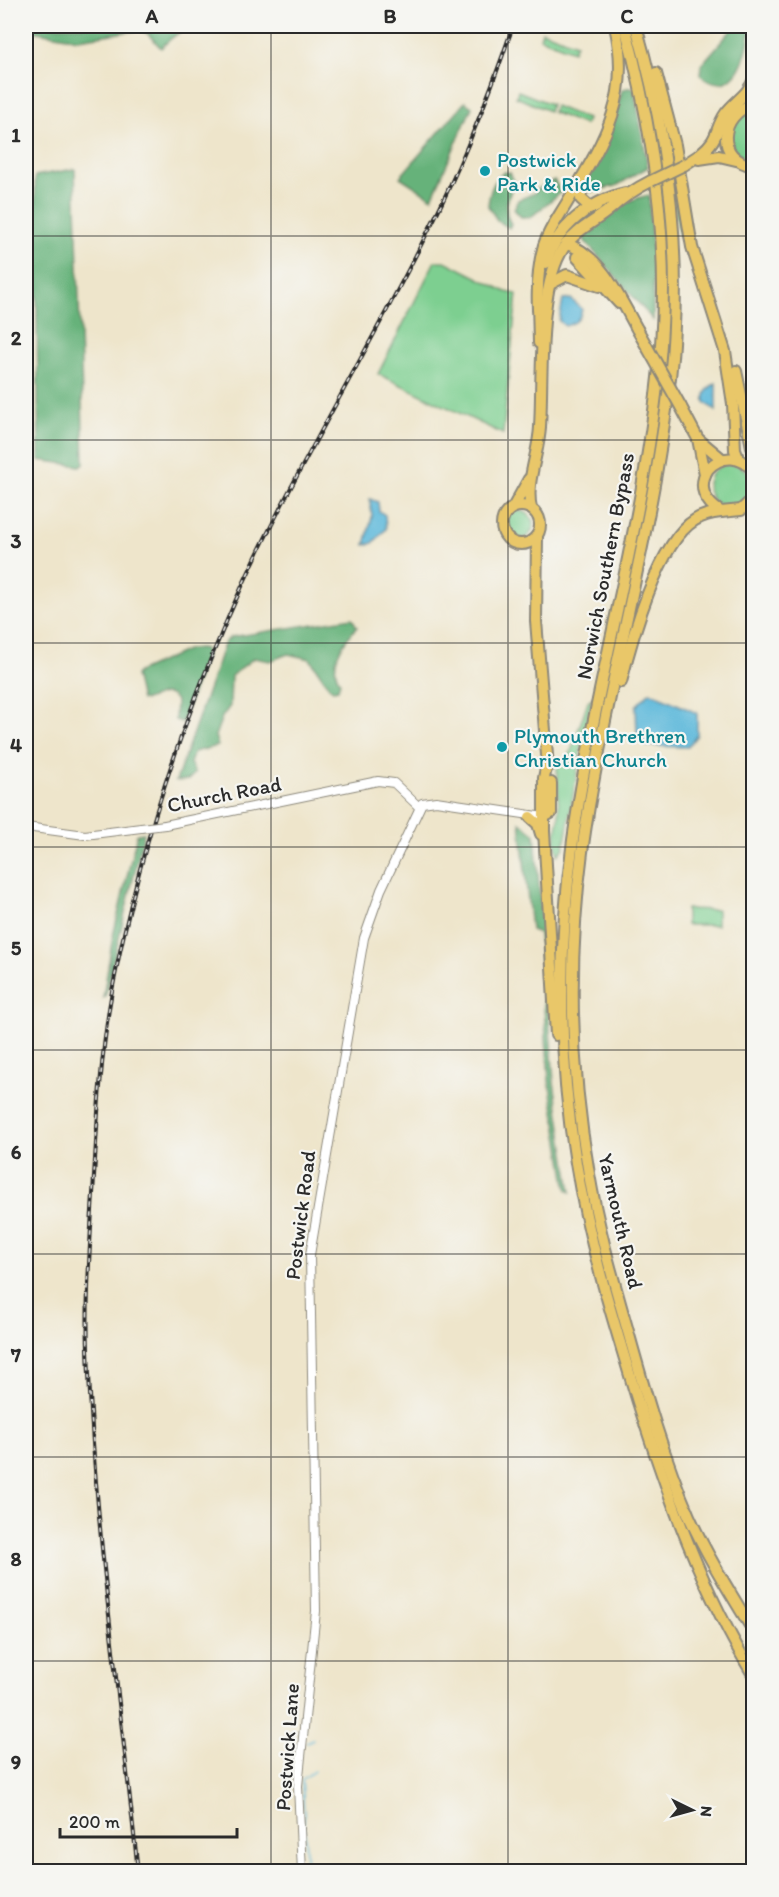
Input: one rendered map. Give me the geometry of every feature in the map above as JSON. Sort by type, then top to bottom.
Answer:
[{"type":"highway","points":[[542,373],[537,285],[544,245],[605,138],[616,108],[621,70],[615,26]]},
{"type":"highway","name":"Norwich Southern Bypass","points":[[570,1116],[564,1054],[562,982],[566,900],[573,839],[647,454],[661,342],[662,248],[658,188],[641,87],[625,26]]},
{"type":"highway","points":[[637,26],[653,62],[669,119],[687,227],[725,351],[732,396],[735,450],[739,459],[753,472]]},
{"type":"highway","name":"Norwich Southern Bypass","points":[[592,793],[660,442],[673,336],[674,273],[669,182],[651,81],[637,26]]},
{"type":"highway","points":[[580,179],[579,194],[590,207],[598,207],[689,162],[714,141],[727,112],[746,94],[753,79]]},
{"type":"highway","points":[[737,160],[728,147],[726,135],[731,118],[748,106],[753,94]]},
{"type":"highway","points":[[701,153],[716,146],[726,135]]},
{"type":"highway","points":[[689,162],[714,156],[737,160],[753,166]]},
{"type":"highway","points":[[537,309],[546,261],[561,246],[590,207],[610,196],[630,192]]},
{"type":"highway","points":[[571,233],[609,210],[618,199]]},
{"type":"highway","points":[[536,606],[537,536],[540,523],[531,508],[533,471],[540,431],[542,373],[550,284],[561,246],[558,220]]},
{"type":"highway","points":[[571,233],[578,247],[613,285],[689,422],[698,439],[705,474],[704,495],[713,507],[721,512]]},
{"type":"highway","points":[[561,246],[578,247]]},
{"type":"highway","points":[[561,246],[605,288],[627,313]]},
{"type":"highway","points":[[700,273],[727,337],[753,456]]},
{"type":"highway","points":[[550,284],[567,275],[605,288]]},
{"type":"highway","points":[[698,439],[722,459]]},
{"type":"highway","points":[[705,474],[712,464],[722,459],[739,459]]},
{"type":"highway","points":[[533,471],[514,507],[505,514],[501,527],[507,540],[519,544],[537,536]]},
{"type":"highway","points":[[741,510],[753,498]]},
{"type":"highway","points":[[514,507],[531,508]]},
{"type":"highway","points":[[592,793],[633,635],[655,576],[689,524],[704,515],[753,509]]},
{"type":"highway","points":[[519,544],[530,564],[536,606],[551,807],[549,815],[544,817]]},
{"type":"highway","points":[[547,763],[544,817],[558,1048],[570,1116]]},
{"type":"highway","name":"Yarmouth Road","points":[[592,793],[578,889],[573,974],[577,1082],[589,1175],[619,1298],[651,1410],[669,1462],[706,1550],[753,1632]]},
{"type":"highway","points":[[527,816],[539,827],[546,858]]},
{"type":"highway","name":"Yarmouth Road","points":[[570,1116],[576,1164],[595,1253],[656,1460],[701,1574],[753,1676]]},
{"type":"street","name":"Church Road","points":[[26,827],[85,835],[165,825],[378,781],[394,783],[419,807]]},
{"type":"street","points":[[419,807],[422,803],[436,801],[544,817]]},
{"type":"street","points":[[527,816],[544,802]]},
{"type":"street","name":"Postwick Road","points":[[313,1660],[316,1611],[310,1254],[364,938],[381,890],[419,807]]},
{"type":"street","name":"Postwick Lane","points":[[302,1872],[298,1786],[305,1707],[313,1660]]},
{"type":"green space","points":[[26,26],[214,26],[181,32],[161,48],[147,33],[139,30],[78,39],[26,30]]},
{"type":"green space","points":[[735,26],[751,26],[747,48],[738,70],[732,78],[723,82],[713,82],[700,75],[701,65]]},
{"type":"green space","points":[[542,31],[576,44],[573,51],[540,38]]},
{"type":"green space","points":[[634,88],[648,167],[616,186],[589,192],[586,189],[587,176],[606,146],[622,90]]},
{"type":"green space","points":[[518,91],[551,104],[549,111],[516,97]]},
{"type":"green space","points":[[465,102],[472,107],[432,198],[400,177]]},
{"type":"green space","points":[[555,106],[587,119],[585,125],[552,112]]},
{"type":"green space","points":[[753,109],[753,161],[739,155],[731,142],[730,134],[734,120],[740,114]]},
{"type":"green space","points":[[667,122],[685,236],[679,236],[664,123]]},
{"type":"green space","points":[[75,169],[84,464],[80,466],[39,460],[35,176]]},
{"type":"green space","points":[[505,172],[510,173],[514,181],[506,207],[511,224],[509,228],[497,220],[488,206],[493,186]]},
{"type":"green space","points":[[554,180],[561,192],[531,217],[521,217],[514,209],[518,200],[535,193],[536,190]]},
{"type":"green space","points":[[649,195],[653,263],[653,320],[584,240],[584,231],[598,219],[623,204]]},
{"type":"green space","points":[[435,261],[445,261],[506,292],[517,294],[503,434],[378,374]]},
{"type":"green space","points":[[730,464],[746,470],[752,486],[746,502],[730,508],[714,502],[708,486],[714,470]]},
{"type":"green space","points":[[519,511],[529,515],[533,525],[529,535],[519,539],[509,535],[505,525],[509,515]]},
{"type":"green space","points":[[352,618],[357,627],[342,646],[336,660],[336,675],[340,682],[338,689],[333,690],[329,687],[310,659],[288,654],[270,661],[254,658],[231,676],[230,706],[222,717],[215,736],[218,746],[194,752],[190,763],[195,773],[188,780],[176,781],[225,642],[231,637]]},
{"type":"green space","points":[[189,649],[205,649],[206,655],[182,722],[175,720],[176,701],[172,696],[164,694],[141,700],[135,675],[138,672]]},
{"type":"green space","points":[[592,698],[564,848],[558,855],[555,840],[559,818],[557,765],[567,763],[588,701]]},
{"type":"green space","points":[[520,822],[535,834],[554,1082],[571,1192],[567,1190],[549,1081],[539,933],[531,930]]},
{"type":"green space","points":[[144,833],[103,998],[113,936],[137,834]]},
{"type":"green space","points":[[686,909],[717,910],[717,925],[686,925]]},
{"type":"water","points":[[571,299],[582,309],[577,320],[565,326],[559,321],[563,300]]},
{"type":"water","points":[[716,383],[716,411],[705,402],[705,396],[711,386]]},
{"type":"water","points":[[370,499],[378,502],[379,511],[385,515],[386,529],[373,543],[365,545],[372,517]]},
{"type":"water","points":[[650,692],[697,713],[697,735],[688,747],[647,746],[637,734],[636,706]]},
{"type":"waterway","points":[[306,1742],[313,1739]]},
{"type":"waterway","points":[[303,1779],[314,1771]]},
{"type":"waterway","points":[[302,1780],[307,1872]]},
{"type":"railway","points":[[138,1872],[108,1611],[91,1415],[88,1349],[89,1272],[98,1118],[112,991],[145,849],[159,802],[208,665],[272,524],[449,189],[513,26]]},
{"type":"place","name":"Postwick Park & Ride","points":[[485,171]]},
{"type":"place","name":"Plymouth Brethren Christian Church","points":[[502,747]]}]
